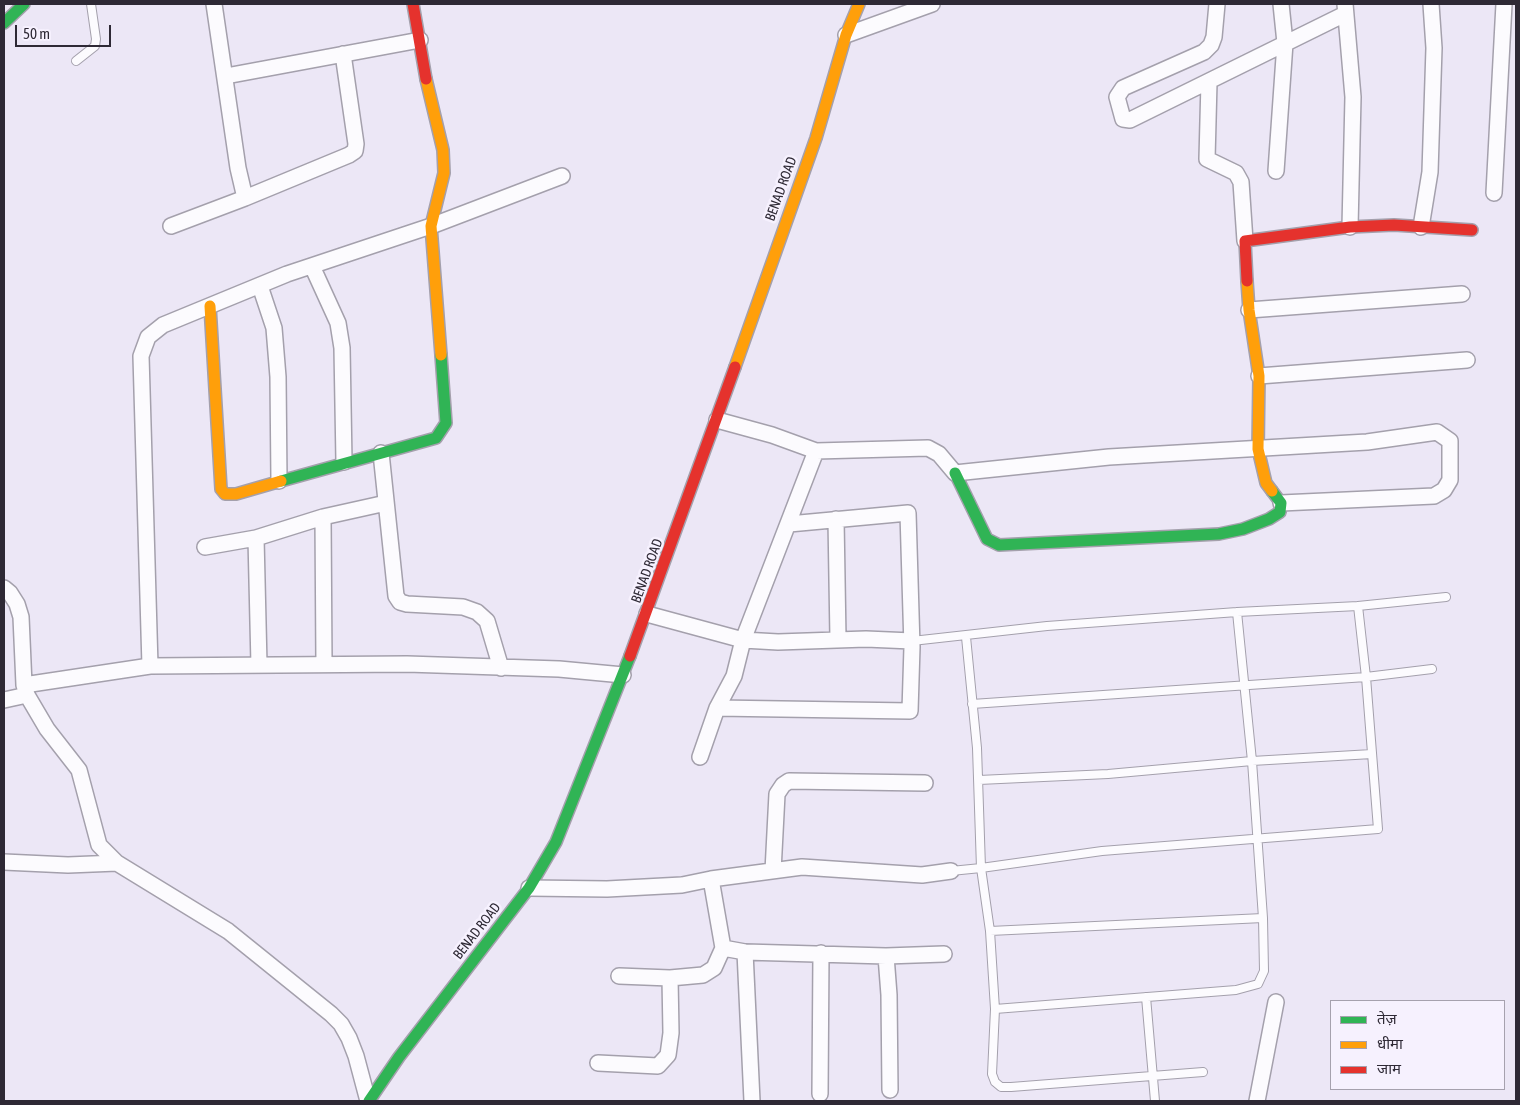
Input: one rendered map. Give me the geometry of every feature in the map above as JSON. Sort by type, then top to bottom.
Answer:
[{"type":"street","points":[[4,24],[24,4]]},
{"type":"street","points":[[214,4],[238,168],[245,198]]},
{"type":"street","points":[[210,306],[220,489],[224,494],[230,495],[436,438],[446,422],[431,226],[444,173],[443,150],[413,4]]},
{"type":"street","name":"BENAD ROAD","points":[[368,1101],[399,1057],[529,888],[556,842],[647,614],[816,138],[846,35],[859,4]]},
{"type":"street","points":[[846,35],[932,4]]},
{"type":"street","points":[[1217,4],[1214,37],[1211,45],[1204,52],[1123,88],[1117,97],[1122,119],[1130,120],[1209,82],[1285,43],[1345,9],[1353,96],[1350,227]]},
{"type":"street","points":[[1276,172],[1285,43],[1281,4]]},
{"type":"street","points":[[1421,227],[1430,172],[1434,48],[1431,4]]},
{"type":"street","points":[[1494,193],[1504,4]]},
{"type":"street","points":[[226,76],[420,40]]},
{"type":"street","points":[[172,226],[349,156],[355,151],[356,144],[343,54]]},
{"type":"street","points":[[717,420],[772,435],[816,451],[928,448],[938,454],[955,473],[987,539],[999,546],[1219,534],[1243,530],[1280,512],[1281,503],[1266,483],[1258,449],[1259,376],[1249,310],[1241,182],[1236,172],[1206,159],[1209,82]]},
{"type":"street","points":[[150,666],[141,356],[148,337],[163,325],[260,286],[312,266],[431,226],[562,176]]},
{"type":"street","points":[[1245,241],[1350,227],[1421,227],[1472,230]]},
{"type":"street","points":[[312,266],[338,322],[342,348],[344,462]]},
{"type":"street","points":[[260,286],[274,328],[278,378],[279,481]]},
{"type":"street","points":[[1249,310],[1462,294]]},
{"type":"street","points":[[1259,376],[1468,360]]},
{"type":"street","points":[[955,473],[1109,458],[1367,442],[1436,432],[1450,441],[1450,480],[1444,490],[1434,496],[1281,503]]},
{"type":"street","points":[[700,757],[717,708],[734,676],[743,640],[816,451]]},
{"type":"street","points":[[381,453],[396,596],[400,602],[407,604],[463,607],[478,612],[487,621],[501,668]]},
{"type":"street","points":[[205,547],[256,538],[323,517],[386,502]]},
{"type":"street","points":[[717,708],[910,711],[912,641],[908,513],[789,524]]},
{"type":"street","points":[[323,517],[324,664]]},
{"type":"street","points":[[836,519],[838,639]]},
{"type":"street","points":[[256,538],[259,665]]},
{"type":"street","points":[[4,588],[10,593],[17,604],[21,617],[26,690],[47,730],[79,770],[99,845],[117,863],[228,931],[331,1014],[341,1024],[349,1038],[356,1056],[368,1101]]},
{"type":"street","points":[[647,614],[743,640],[778,642],[838,639],[912,641]]},
{"type":"street","points":[[4,700],[26,690],[150,666],[407,664],[559,669],[623,676]]},
{"type":"street","points":[[773,871],[778,794],[783,785],[788,781],[925,783]]},
{"type":"street","points":[[4,862],[68,865],[117,863]]},
{"type":"street","points":[[529,888],[607,889],[682,885],[711,879],[802,867],[922,875],[951,872]]},
{"type":"street","points":[[619,976],[670,978],[703,975],[714,968],[723,948],[711,879]]},
{"type":"street","points":[[723,948],[744,952],[886,956],[944,954]]},
{"type":"street","points":[[744,952],[752,1101]]},
{"type":"street","points":[[820,1094],[821,953]]},
{"type":"street","points":[[886,956],[889,995],[890,1090]]},
{"type":"street","points":[[598,1063],[658,1066],[668,1055],[671,1033],[670,978]]},
{"type":"street","points":[[1257,1101],[1276,1002]]},
{"type":"lane","points":[[76,61],[95,46],[96,39],[91,4]]},
{"type":"lane","points":[[912,641],[966,637],[1048,626],[1237,612],[1358,606],[1446,597]]},
{"type":"lane","points":[[951,872],[1102,851],[1378,829],[1366,677],[1358,606]]},
{"type":"lane","points":[[995,1009],[1236,990],[1258,984],[1264,971],[1263,918],[1252,761],[1237,612]]},
{"type":"lane","points":[[966,637],[979,780],[981,868],[990,931],[995,1009],[992,1074],[995,1082],[1002,1087],[1203,1072]]},
{"type":"lane","points":[[972,704],[1366,677],[1432,669]]},
{"type":"lane","points":[[979,780],[1108,774],[1252,761],[1372,754]]},
{"type":"lane","points":[[990,931],[1263,918]]},
{"type":"lane","points":[[1146,997],[1155,1101]]},
{"type":"traffic: fast","points":[[4,23],[24,4]]},
{"type":"traffic: fast","points":[[281,481],[436,438],[446,423],[441,355]]},
{"type":"traffic: fast","points":[[955,473],[987,539],[999,545],[1219,534],[1243,529],[1269,519],[1280,512],[1281,503],[1272,491]]},
{"type":"traffic: fast","points":[[369,1101],[399,1057],[529,888],[556,842],[630,656]]},
{"type":"traffic: slow","points":[[735,367],[816,138],[846,35],[859,4]]},
{"type":"traffic: slow","points":[[426,79],[443,150],[444,173],[431,226],[441,355]]},
{"type":"traffic: slow","points":[[1247,281],[1249,310],[1259,376],[1258,449],[1266,483],[1272,491]]},
{"type":"traffic: slow","points":[[210,306],[221,489],[225,494],[236,494],[281,481]]},
{"type":"traffic: jam","points":[[413,4],[426,79]]},
{"type":"traffic: jam","points":[[1247,281],[1245,241],[1350,227],[1394,225],[1472,230]]},
{"type":"traffic: jam","points":[[630,656],[735,367]]}]
